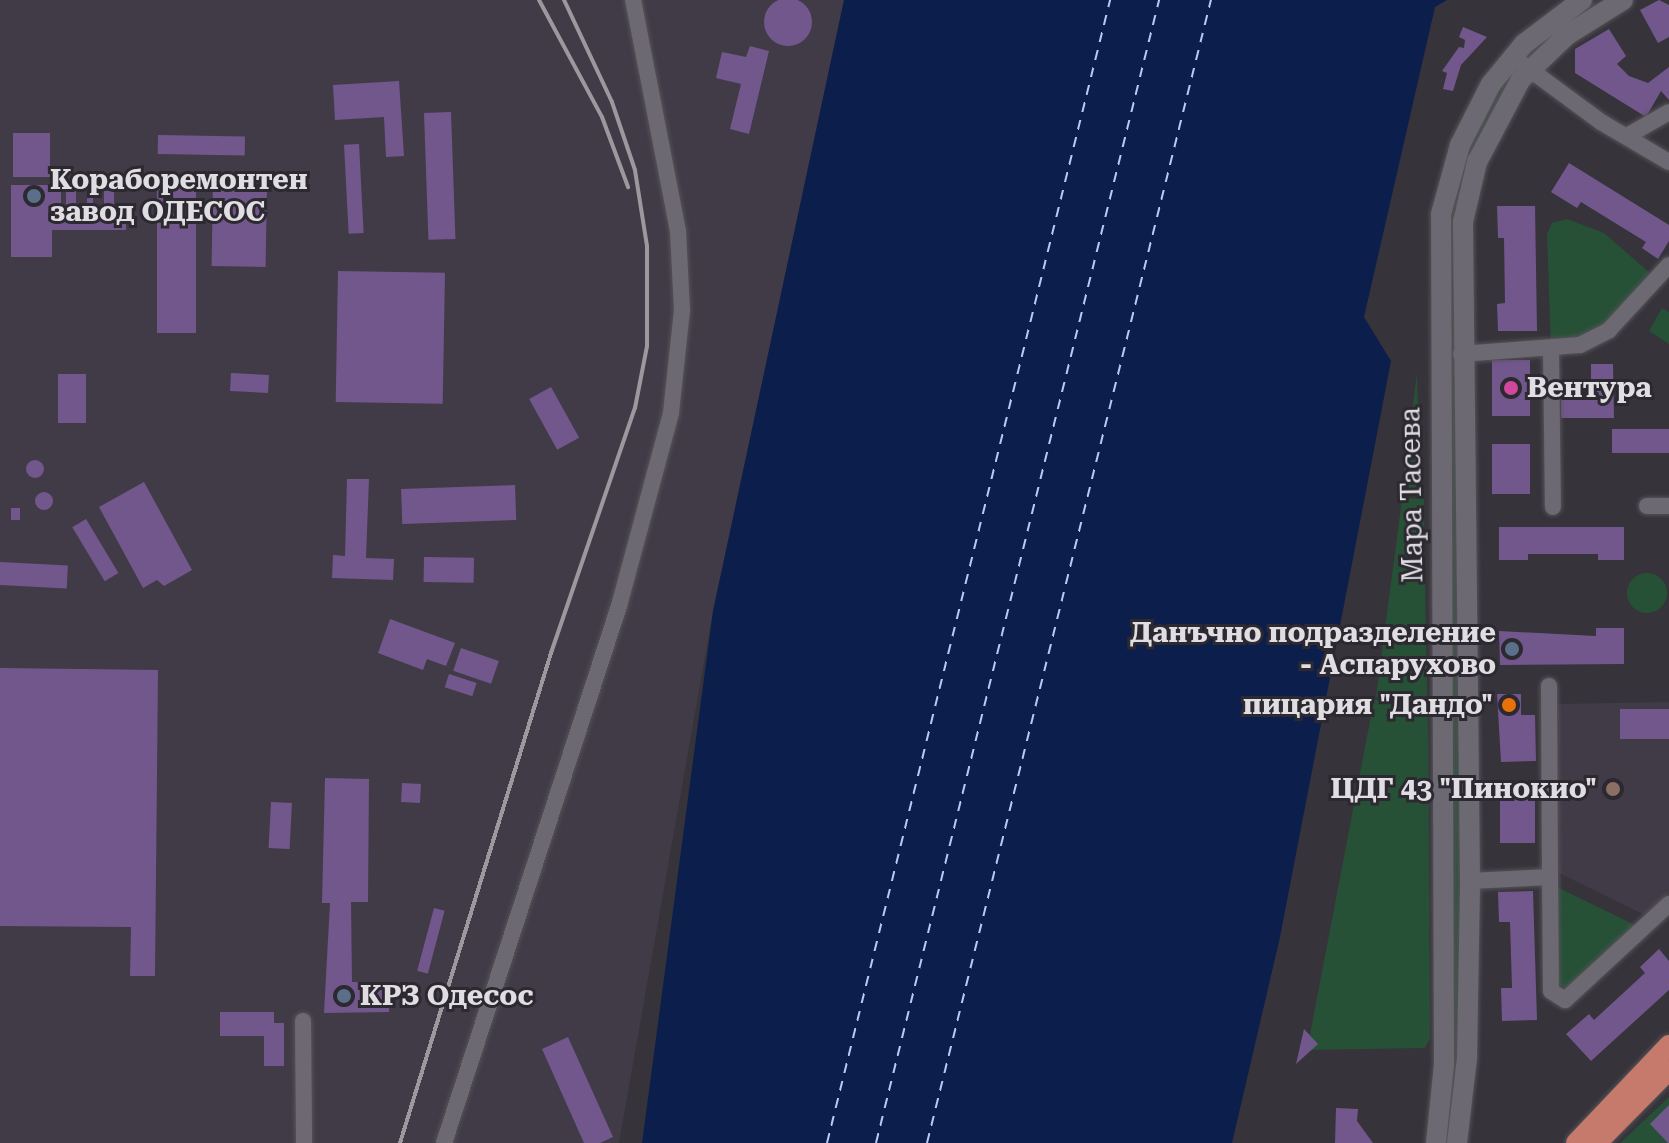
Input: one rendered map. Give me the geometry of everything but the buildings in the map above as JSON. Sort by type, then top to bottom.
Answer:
[{"type":"main road","points":[[1521,62],[1582,0]]},
{"type":"main road","points":[[1521,62],[1623,0]]},
{"type":"main road","name":"Мара Тасева","points":[[1457,1143],[1467,1058],[1470,881],[1461,245],[1468,190],[1521,62]]},
{"type":"main road","name":"Мара Тасева","points":[[1436,1143],[1444,1064],[1437,246],[1448,181],[1460,145],[1482,98],[1521,62]]},
{"type":"main road","points":[[1576,1143],[1669,1045]]},
{"type":"main road","points":[[1597,1143],[1666,1080]]},
{"type":"street","points":[[444,1143],[619,606],[671,413],[682,310],[678,231],[633,0]]},
{"type":"street","points":[[1521,62],[1669,162]]},
{"type":"street","points":[[1627,136],[1669,112]]},
{"type":"street","points":[[1461,354],[1580,345],[1609,330],[1663,284],[1669,265]]},
{"type":"street","points":[[1551,349],[1553,507]]},
{"type":"street","points":[[1647,506],[1669,506]]},
{"type":"street","points":[[1549,686],[1551,986],[1560,1000],[1573,997],[1669,904]]},
{"type":"street","points":[[1470,881],[1550,877]]},
{"type":"street","points":[[303,1021],[304,1143]]},
{"type":"shaded area","points":[[0,0],[844,0],[713,611],[619,1143],[0,1143]]},
{"type":"shaded area","name":"ЦДГ 43 \"Пинокио\"","points":[[1669,702],[1669,893],[1647,916],[1559,873],[1557,704]]},
{"type":"green space","points":[[1502,85],[1507,87],[1468,190],[1457,1143],[1436,1143],[1446,217],[1465,150]]},
{"type":"green space","points":[[1567,219],[1604,233],[1658,280],[1609,330],[1551,349],[1547,234],[1552,223]]},
{"type":"green space","points":[[1662,308],[1669,312],[1669,344],[1649,331]]},
{"type":"green space","points":[[1417,373],[1420,490],[1402,490]]},
{"type":"green space","points":[[1424,498],[1427,696],[1376,697],[1402,499]]},
{"type":"green space","points":[[1647,573],[1661,579],[1667,593],[1661,607],[1647,613],[1633,607],[1627,593],[1633,579]]},
{"type":"green space","points":[[1428,699],[1430,1038],[1425,1048],[1307,1050],[1374,700]]},
{"type":"green space","points":[[1557,887],[1639,927],[1571,988],[1558,985]]},
{"type":"green space","points":[[1669,1097],[1669,1143],[1620,1143]]},
{"type":"water","points":[[844,0],[1447,0],[1435,7],[1364,317],[1391,361],[1280,937],[1232,1143],[642,1143],[713,611]]},
{"type":"ferry route","points":[[827,1143],[1110,0]]},
{"type":"ferry route","points":[[876,1143],[1159,0]]},
{"type":"ferry route","points":[[927,1143],[1211,0]]},
{"type":"railway","points":[[539,0],[602,117],[628,187]]},
{"type":"railway","points":[[400,1143],[551,653],[635,408],[647,346],[647,246],[635,170],[612,102],[564,0]]},
{"type":"place","name":"Кораборемонтен завод ОДЕСОС","points":[[34,196]]},
{"type":"place","name":"Вентура","points":[[1511,388]]},
{"type":"place","name":"Данъчно подразделение - Аспарухово","points":[[1512,649]]},
{"type":"place","name":"пицария \"Дандо\"","points":[[1509,705]]},
{"type":"place","name":"ЦДГ 43 \"Пинокио\"","points":[[1613,789]]},
{"type":"place","name":"КРЗ Одесос","points":[[344,996]]}]
